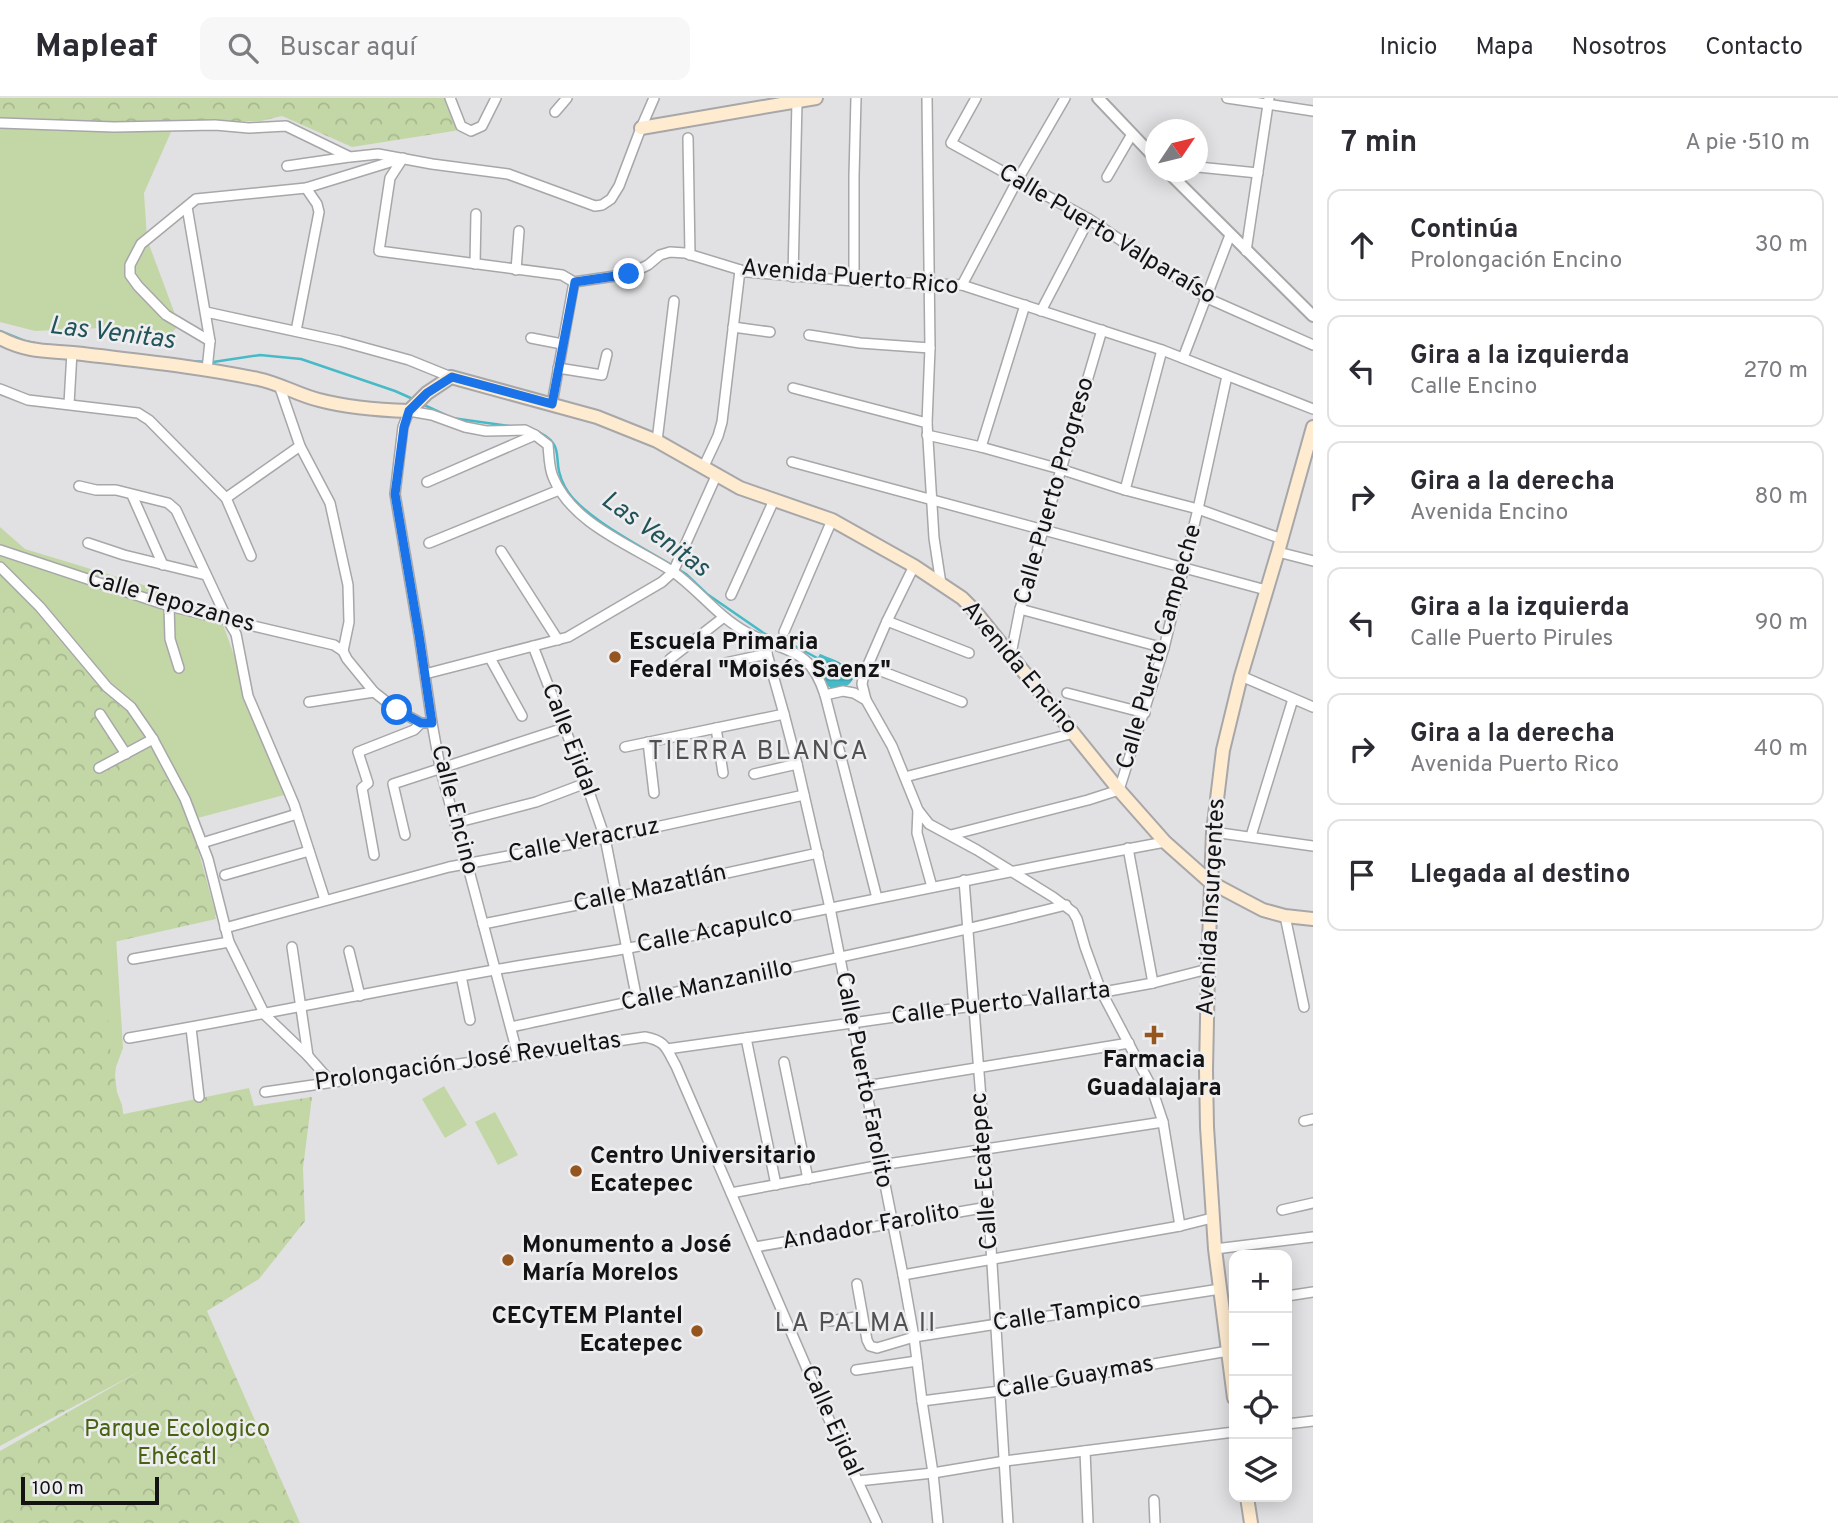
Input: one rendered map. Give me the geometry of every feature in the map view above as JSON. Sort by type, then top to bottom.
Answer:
[{"type":"main road","points":[[640,128],[816,98]]},
{"type":"main road","points":[[0,338],[15,346],[44,352],[72,352],[208,365],[261,379],[317,400],[360,409],[415,405],[452,377]]},
{"type":"main road","name":"Avenida Encino","points":[[452,377],[597,417],[657,441],[740,488],[832,520],[914,566],[962,598],[974,610],[1164,842],[1210,882],[1264,910],[1285,916],[1313,919]]},
{"type":"main road","name":"Avenida Insurgentes","points":[[1231,1376],[1228,1304],[1220,1289],[1212,1218],[1206,1077],[1213,832],[1223,750],[1241,676],[1313,427]]},
{"type":"main road","points":[[1248,1502],[1251,1523]]},
{"type":"street","points":[[450,98],[461,126],[471,131],[482,126],[496,98]]},
{"type":"street","points":[[555,112],[567,98]]},
{"type":"street","points":[[287,166],[378,154],[508,174],[589,205],[602,205],[611,199],[619,187],[640,128],[655,98]]},
{"type":"street","points":[[854,281],[853,176],[856,98]]},
{"type":"street","points":[[928,98],[930,348],[927,435],[934,538],[941,584]]},
{"type":"street","name":"Calle Puerto Valparaíso","points":[[976,98],[951,143],[1089,219],[1207,298],[1313,345]]},
{"type":"street","points":[[962,285],[1065,98]]},
{"type":"street","points":[[1098,98],[1145,148]]},
{"type":"street","points":[[1227,98],[1268,101],[1313,111]]},
{"type":"street","points":[[1246,251],[1268,101]]},
{"type":"street","points":[[793,277],[797,102]]},
{"type":"street","points":[[0,123],[114,127],[286,126],[350,157]]},
{"type":"street","points":[[1107,177],[1132,134]]},
{"type":"street","points":[[688,138],[690,255]]},
{"type":"street","points":[[210,341],[166,315],[130,275],[130,265],[141,244],[196,199],[306,188],[403,158]]},
{"type":"street","name":"Avenida Puerto Rico","points":[[403,158],[390,178],[379,251],[562,275],[575,282],[629,274],[670,252],[740,270],[793,277],[962,285],[1162,350],[1313,409]]},
{"type":"street","points":[[1208,168],[1258,173]]},
{"type":"street","points":[[1178,182],[1313,316]]},
{"type":"street","points":[[296,331],[319,212],[306,188]]},
{"type":"street","points":[[187,207],[210,341],[208,365]]},
{"type":"street","points":[[475,264],[476,214]]},
{"type":"street","points":[[1041,311],[1089,219]]},
{"type":"street","points":[[516,270],[519,231]]},
{"type":"street","points":[[1183,358],[1230,234]]},
{"type":"street","points":[[704,466],[722,422],[740,270]]},
{"type":"street","points":[[552,404],[575,282]]},
{"type":"street","points":[[657,441],[674,301]]},
{"type":"street","points":[[981,447],[1025,304]]},
{"type":"street","points":[[206,312],[296,331],[409,360],[452,377]]},
{"type":"street","points":[[733,327],[770,332]]},
{"type":"street","name":"Calle Puerto Progreso","points":[[1011,654],[1020,608],[1042,529],[1102,330]]},
{"type":"street","points":[[809,335],[860,343],[930,348]]},
{"type":"street","points":[[531,338],[562,344]]},
{"type":"street","points":[[1125,490],[1162,350]]},
{"type":"street","points":[[69,404],[72,352]]},
{"type":"street","points":[[558,368],[602,375],[607,354]]},
{"type":"street","name":"Calle Puerto Campeche","points":[[951,835],[1119,790],[1164,648],[1227,376]]},
{"type":"street","points":[[279,385],[300,446],[330,503],[348,585],[349,622],[343,651],[374,692],[397,710],[421,723],[432,723]]},
{"type":"street","points":[[793,388],[927,423]]},
{"type":"street","points":[[0,389],[28,400],[138,413],[149,420],[226,498],[251,556]]},
{"type":"street","points":[[415,405],[465,428],[486,431],[525,430],[535,435],[548,445],[551,474],[573,509],[593,524],[673,571],[724,617],[746,632],[800,655],[811,666],[820,679],[825,695],[877,898]]},
{"type":"street","name":"Calle Encino","points":[[415,405],[404,427],[395,494],[440,767],[518,1056]]},
{"type":"street","points":[[427,482],[535,435]]},
{"type":"street","points":[[927,435],[981,447],[1198,509],[1313,561]]},
{"type":"street","points":[[226,498],[300,446]]},
{"type":"street","points":[[792,462],[1266,590]]},
{"type":"street","points":[[425,674],[568,637],[662,582],[673,571],[717,474]]},
{"type":"street","points":[[79,486],[96,490],[116,489],[168,503],[176,510],[236,634],[248,696],[297,814],[325,900]]},
{"type":"street","points":[[429,543],[559,490]]},
{"type":"street","points":[[132,495],[163,565]]},
{"type":"street","points":[[731,595],[774,500]]},
{"type":"street","points":[[784,632],[832,520]]},
{"type":"street","points":[[88,543],[124,555],[206,575]]},
{"type":"street","name":"Calle Tepozanes","points":[[0,550],[169,606],[334,645],[343,651]]},
{"type":"street","points":[[501,551],[558,640]]},
{"type":"street","points":[[914,566],[868,666],[862,684],[866,701],[892,746],[918,810],[929,824],[1066,905],[1077,919],[1101,991],[1151,1086],[1163,1122],[1180,1226]]},
{"type":"street","points":[[0,567],[40,607],[107,687],[131,707],[153,739],[186,799],[208,859],[229,942],[265,1015],[331,1082]]},
{"type":"street","points":[[169,606],[170,639],[178,668]]},
{"type":"street","points":[[1020,608],[1164,648]]},
{"type":"street","points":[[670,659],[724,617]]},
{"type":"street","points":[[887,621],[969,653]]},
{"type":"street","name":"Calle Puerto Farolito","points":[[767,642],[767,654],[785,714],[830,908],[903,1275],[914,1337],[938,1523]]},
{"type":"street","name":"Calle Ejidal","points":[[533,646],[605,838],[636,1000]]},
{"type":"street","points":[[725,663],[767,654]]},
{"type":"street","points":[[490,658],[522,716]]},
{"type":"street","points":[[868,666],[962,702]]},
{"type":"street","points":[[1241,676],[1313,707]]},
{"type":"street","points":[[825,695],[843,691],[854,693],[866,701]]},
{"type":"street","points":[[309,702],[374,692]]},
{"type":"street","points":[[1067,693],[1145,713]]},
{"type":"street","points":[[1251,836],[1293,699]]},
{"type":"street","points":[[100,714],[126,754]]},
{"type":"street","points":[[625,747],[785,714]]},
{"type":"street","points":[[374,855],[362,788],[368,783],[358,752],[414,730],[421,723]]},
{"type":"street","points":[[405,835],[393,784],[564,728]]},
{"type":"street","points":[[716,728],[723,773]]},
{"type":"street","points":[[905,777],[1074,733]]},
{"type":"street","points":[[99,768],[153,739]]},
{"type":"street","points":[[648,742],[654,793]]},
{"type":"street","points":[[754,774],[797,764]]},
{"type":"street","points":[[455,823],[536,802],[586,783]]},
{"type":"street","name":"Calle Veracruz","points":[[225,928],[467,863],[605,838],[804,795]]},
{"type":"street","points":[[918,810],[917,833],[932,887]]},
{"type":"street","points":[[202,843],[297,814]]},
{"type":"street","points":[[1213,832],[1313,846]]},
{"type":"street","name":"Calle Acapulco","points":[[129,1038],[626,948],[1164,842]]},
{"type":"street","points":[[1128,848],[1153,983]]},
{"type":"street","points":[[225,875],[309,851]]},
{"type":"street","name":"Calle Mazatlán","points":[[483,924],[818,853]]},
{"type":"street","name":"Calle Ecatepec","points":[[964,880],[985,1150],[1008,1523]]},
{"type":"street","name":"Calle Manzanillo","points":[[511,1027],[968,930],[1066,905]]},
{"type":"street","points":[[1285,916],[1304,1007]]},
{"type":"street","points":[[133,960],[229,942]]},
{"type":"street","points":[[292,947],[308,1056]]},
{"type":"street","points":[[349,951],[360,996]]},
{"type":"street","name":"Calle Puerto Vallarta","points":[[667,1049],[973,1006],[1110,991],[1208,969]]},
{"type":"street","points":[[461,976],[470,1020]]},
{"type":"street","points":[[191,1027],[199,1097]]},
{"type":"street","name":"Prolongación José Revueltas","points":[[265,1091],[645,1037],[658,1040],[667,1049]]},
{"type":"street","points":[[746,1038],[776,1185]]},
{"type":"street","points":[[866,1086],[1129,1043]]},
{"type":"street","name":"Calle Ejidal","points":[[667,1049],[877,1523]]},
{"type":"street","points":[[784,1062],[808,1179]]},
{"type":"street","points":[[731,1193],[881,1165],[1163,1122]]},
{"type":"street","points":[[1282,1210],[1313,1203]]},
{"type":"street","name":"Andador Farolito","points":[[755,1247],[988,1207]]},
{"type":"street","points":[[903,1275],[1212,1218]]},
{"type":"street","points":[[1215,1249],[1313,1237]]},
{"type":"street","points":[[830,1321],[862,1316],[857,1284]]},
{"type":"street","name":"Calle Tampico","points":[[862,1316],[867,1340],[870,1346],[877,1348],[914,1337],[1220,1289]]},
{"type":"street","points":[[1292,1295],[1313,1292]]},
{"type":"street","name":"Calle Guaymas","points":[[922,1401],[1000,1391],[1228,1351]]},
{"type":"street","points":[[856,1370],[917,1361]]},
{"type":"street","points":[[1292,1423],[1313,1421]]},
{"type":"street","points":[[858,1482],[1229,1433]]},
{"type":"street","points":[[1085,1451],[1088,1523]]},
{"type":"street","points":[[1154,1500],[1155,1523]]},
{"type":"green space","points":[[0,98],[229,98],[171,132],[144,193],[147,239],[179,325],[164,341],[124,327],[35,331],[0,322]]},
{"type":"green space","points":[[0,98],[447,98],[460,130],[352,147],[282,116],[261,121],[101,123],[0,113]]},
{"type":"green space","points":[[0,527],[25,549],[160,590],[220,616],[284,795],[190,820],[216,915],[116,937],[123,1048],[116,1067],[117,1092],[124,1119],[204,1311],[144,1369],[0,1445]]},
{"type":"green space","name":"Parque Ecologico Ehécatl","points":[[0,583],[34,609],[125,712],[168,782],[196,843],[216,919],[105,944],[109,1040],[119,1115],[249,1088],[254,1106],[312,1097],[303,1168],[305,1221],[259,1279],[207,1311],[300,1523],[0,1523],[0,1451],[147,1367],[0,1446]]},
{"type":"green space","points":[[444,1086],[467,1125],[445,1138],[422,1099]]},
{"type":"green space","points":[[495,1112],[518,1155],[498,1165],[475,1122]]},
{"type":"water","points":[[820,654],[848,669],[853,679],[849,684],[832,689],[828,686],[815,662]]},
{"type":"waterway","name":"Las Venitas","points":[[0,331],[44,345]]},
{"type":"waterway","name":"Las Venitas","points":[[186,361],[213,362],[260,355],[301,359],[413,399]]},
{"type":"waterway","name":"Las Venitas","points":[[422,404],[452,418],[509,426]]},
{"type":"waterway","name":"Las Venitas","points":[[530,428],[551,440],[555,446],[560,476],[565,487],[584,509],[614,531],[673,566]]},
{"type":"waterway","name":"Las Venitas","points":[[678,569],[707,594],[765,634],[819,659]]},
{"type":"place","name":"Escuela Primaria Federal \"Moisés Saenz\"","points":[[615,657]]},
{"type":"place","name":"Farmacia Guadalajara","points":[[1154,1035]]},
{"type":"place","name":"Centro Universitario Ecatepec","points":[[576,1171]]},
{"type":"place","name":"Monumento a José María Morelos","points":[[508,1260]]},
{"type":"place","name":"CECyTEM Plantel Ecatepec","points":[[697,1331]]},
{"type":"district","name":"TIERRA BLANCA","points":[[759,752]]},
{"type":"district","name":"LA PALMA II","points":[[856,1324]]},
{"type":"route","points":[[397,710],[421,723],[432,723],[395,494],[404,427],[409,411],[427,393],[452,377],[552,404],[575,282],[629,274]]}]
